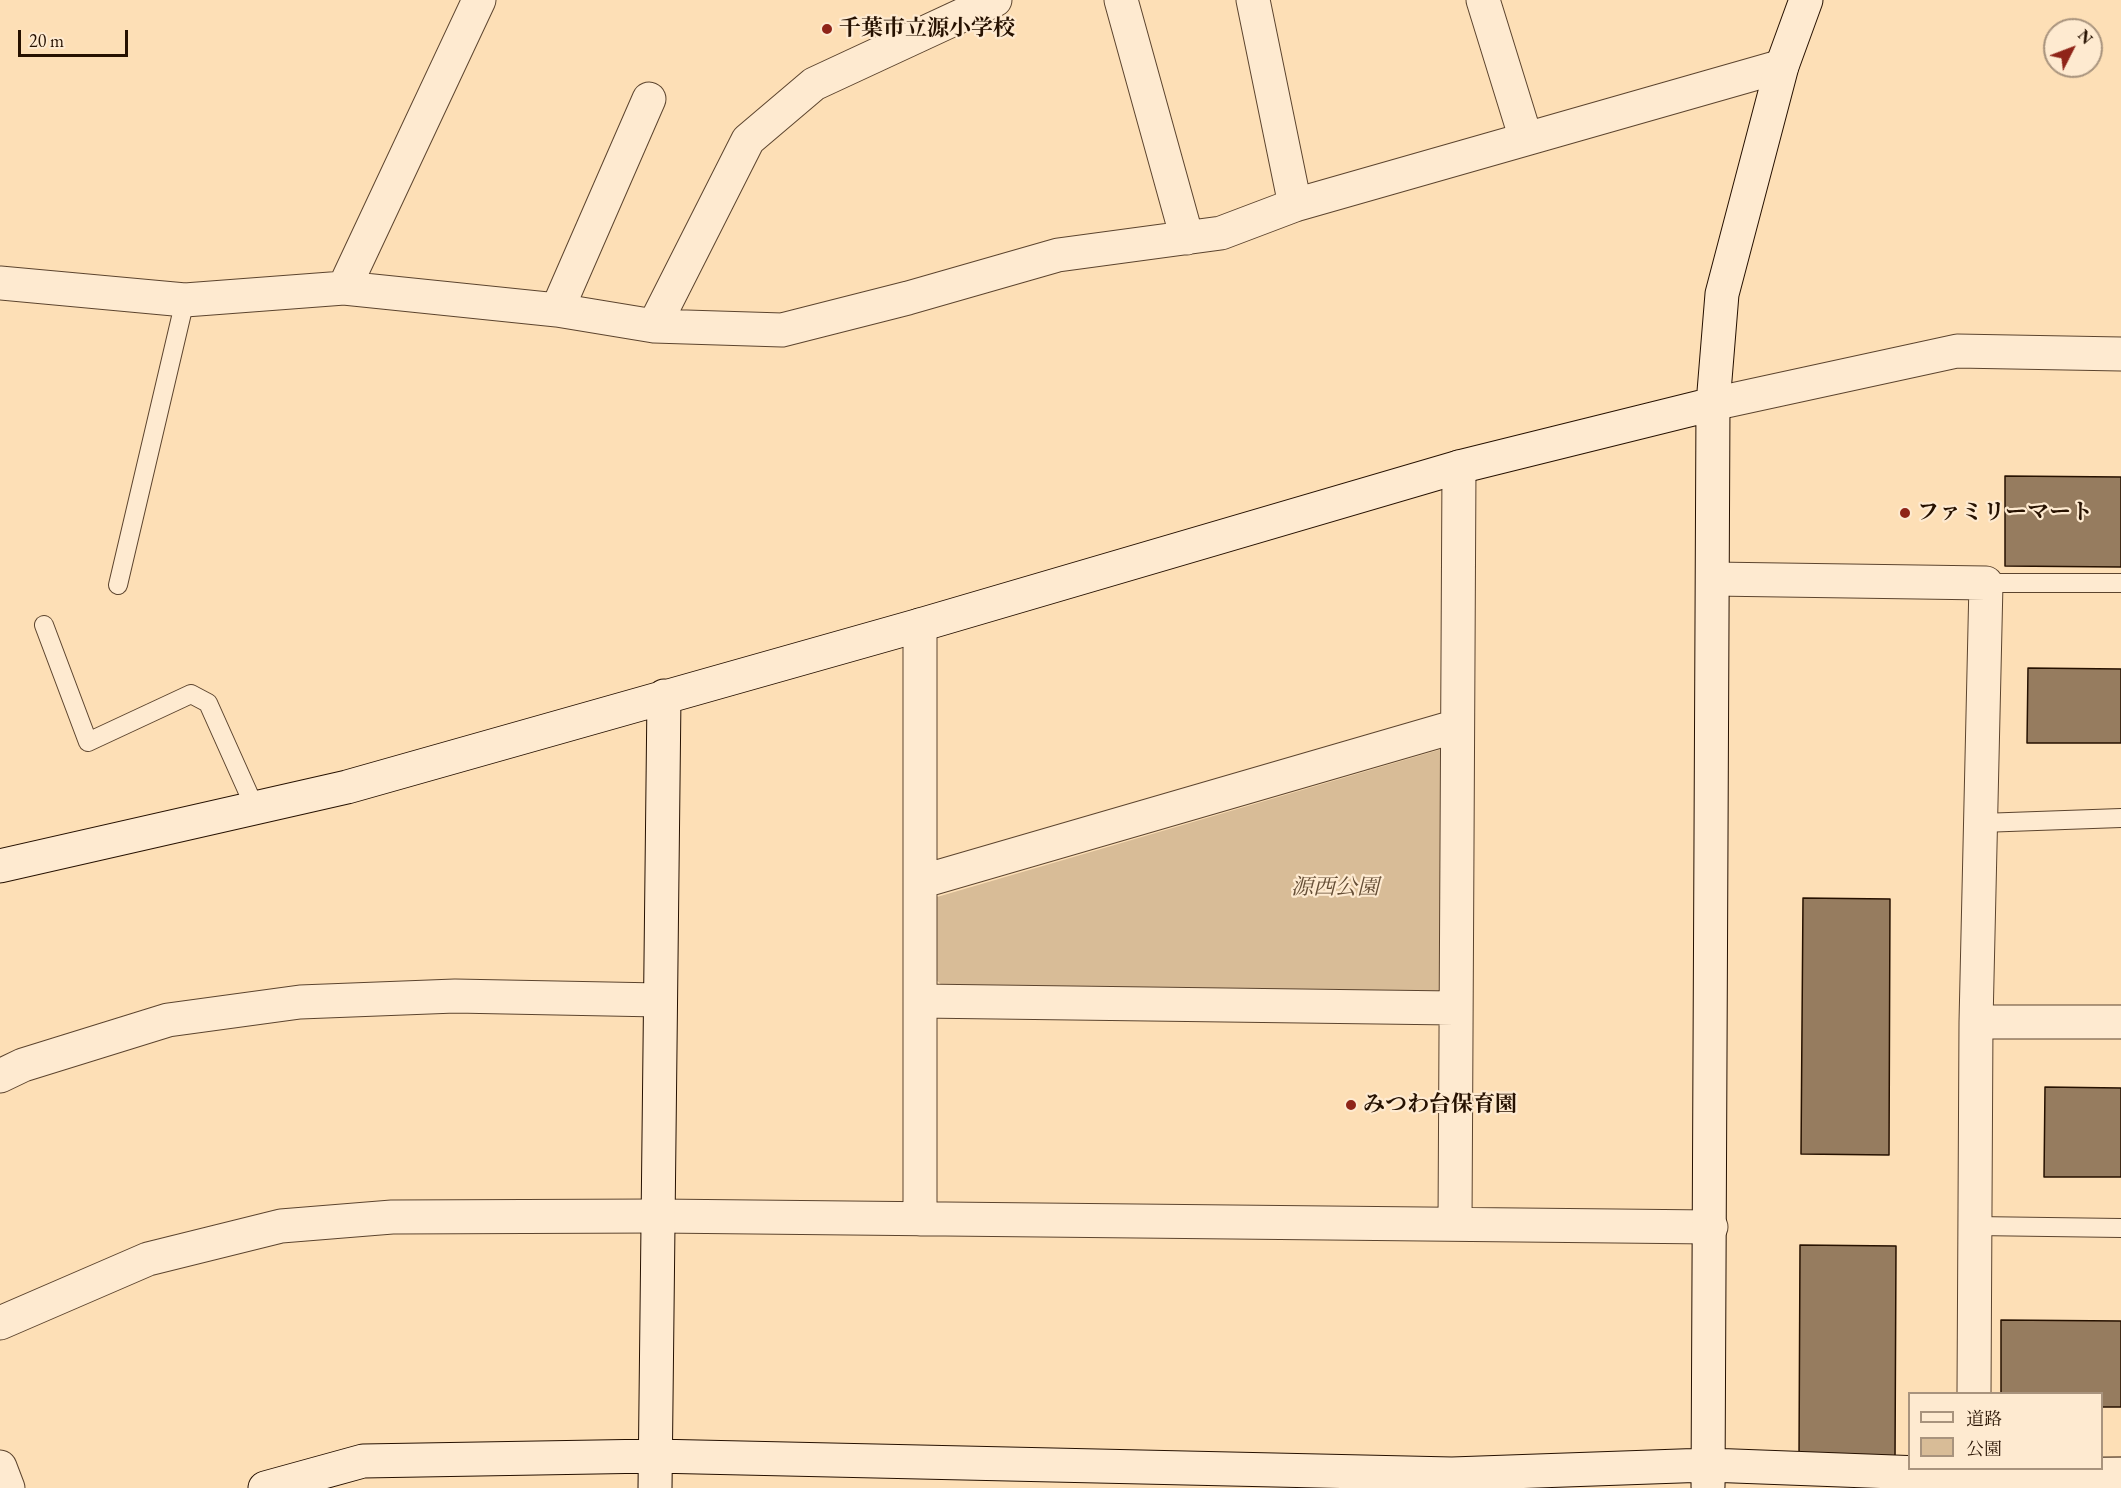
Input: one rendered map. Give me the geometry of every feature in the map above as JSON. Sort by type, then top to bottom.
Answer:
[{"type":"street","points":[[344,288],[479,0]]},
{"type":"street","points":[[654,326],[748,140],[814,84],[995,0]]},
{"type":"street","points":[[1120,0],[1187,238]]},
{"type":"street","points":[[1253,0],[1295,205]]},
{"type":"street","points":[[1483,0],[1526,139]]},
{"type":"street","points":[[1708,1477],[1711,1227],[1713,404],[1722,294],[1782,66],[1806,0]]},
{"type":"street","points":[[0,283],[185,300],[344,288],[557,310],[654,326],[782,330],[908,298],[1058,255],[1221,233],[1295,205],[1782,66]]},
{"type":"street","points":[[557,310],[649,99]]},
{"type":"street","points":[[0,866],[347,787],[920,625],[1459,467],[1713,404],[1958,351],[2121,354]]},
{"type":"street","points":[[1455,1224],[1454,1008],[1459,467]]},
{"type":"street","points":[[1713,579],[1986,583],[1976,1022],[1974,1392]]},
{"type":"street","points":[[920,625],[920,1219]]},
{"type":"street","points":[[655,1472],[664,696]]},
{"type":"street","points":[[920,882],[1457,726]]},
{"type":"street","points":[[0,1076],[23,1065],[168,1020],[300,1002],[454,996],[659,1000]]},
{"type":"street","points":[[920,1001],[1454,1008]]},
{"type":"street","points":[[1976,1022],[2121,1022]]},
{"type":"street","points":[[0,1323],[148,1259],[281,1227],[392,1217],[658,1216],[1711,1227]]},
{"type":"street","points":[[265,1488],[363,1461],[655,1472],[1452,1481],[1974,1472],[2121,1474]]},
{"type":"street","points":[[0,1467],[9,1488]]},
{"type":"lane","points":[[118,585],[185,300]]},
{"type":"lane","points":[[1986,583],[2121,583]]},
{"type":"lane","points":[[44,625],[88,742],[190,694],[208,703],[255,808]]},
{"type":"lane","points":[[1981,823],[2121,818]]},
{"type":"lane","points":[[1975,1226],[2121,1228]]},
{"type":"green space","name":"源西公園","points":[[1442,749],[1441,991],[949,991],[929,974],[926,914],[937,897]]},
{"type":"building","points":[[2005,476],[2121,477],[2121,567],[2005,566]]},
{"type":"building","points":[[2028,668],[2121,669],[2121,743],[2027,743]]},
{"type":"building","points":[[1803,898],[1890,899],[1889,1155],[1801,1154]]},
{"type":"building","points":[[2045,1087],[2121,1088],[2121,1177],[2044,1177]]},
{"type":"building","points":[[1800,1245],[1896,1246],[1895,1460],[1799,1459]]},
{"type":"building","points":[[2001,1320],[2121,1321],[2121,1407],[2103,1407],[2103,1392],[2001,1392]]},
{"type":"place","name":"千葉市立源小学校","points":[[827,29]]},
{"type":"place","name":"ファミリーマート","points":[[1905,513]]},
{"type":"place","name":"みつわ台保育園","points":[[1351,1105]]}]
